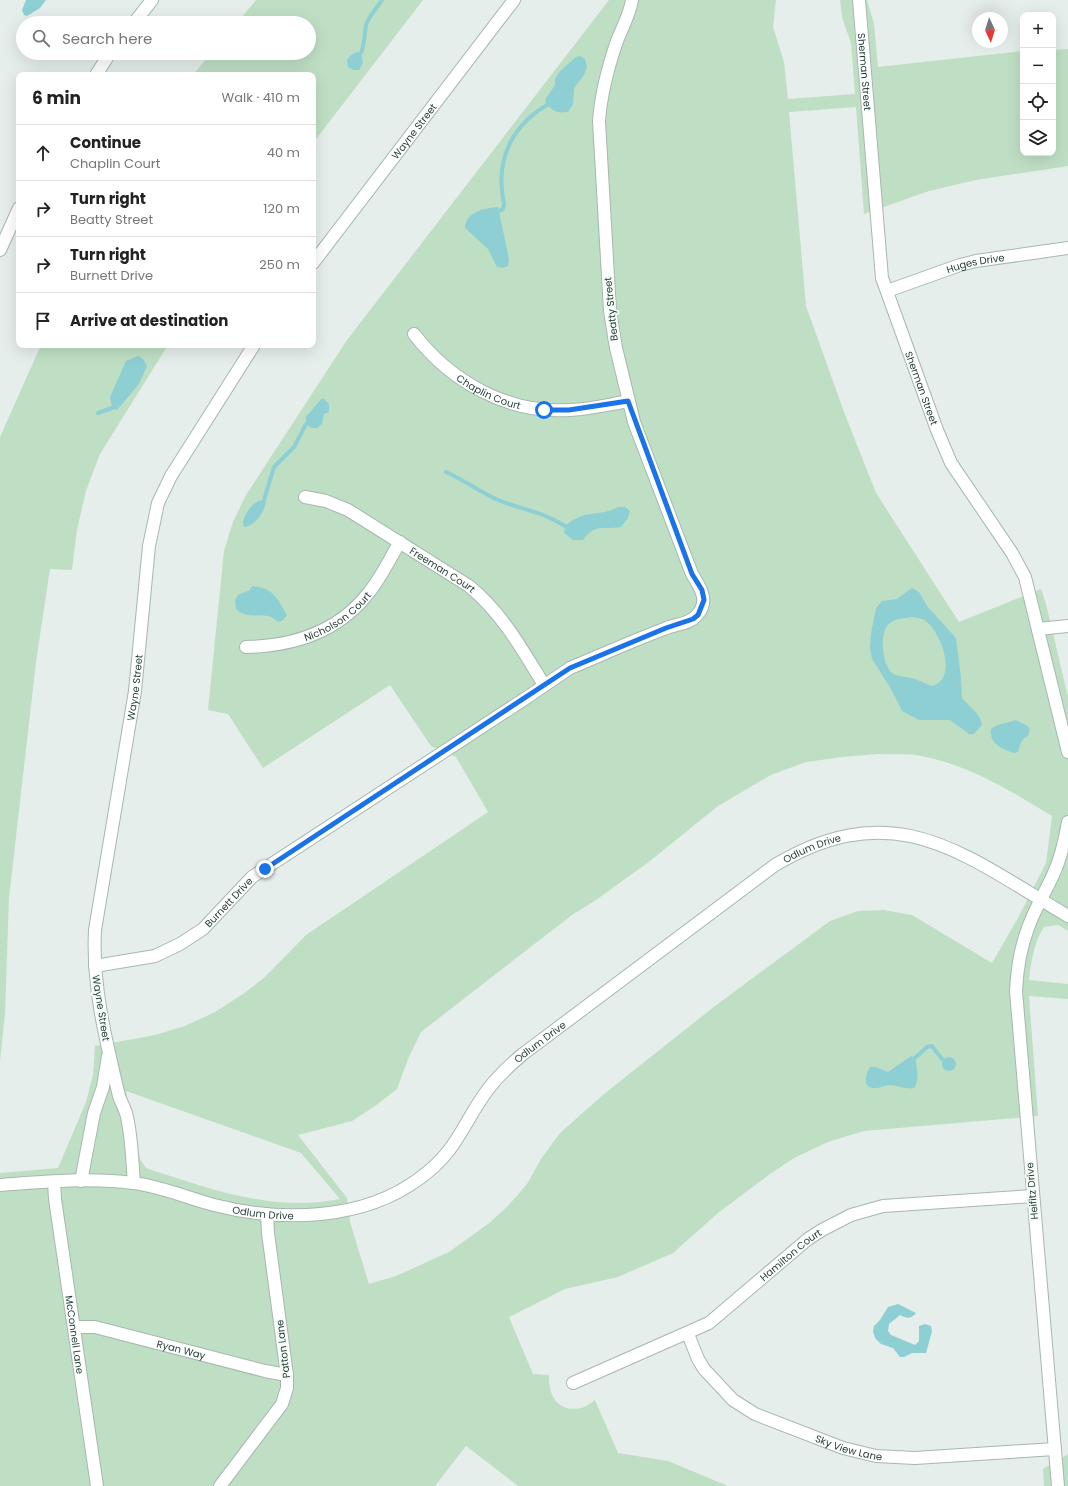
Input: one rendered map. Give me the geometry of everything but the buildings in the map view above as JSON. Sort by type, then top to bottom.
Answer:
[{"type":"street","points":[[139,16],[152,0]]},
{"type":"street","name":"Wayne Street","points":[[316,259],[514,0]]},
{"type":"street","name":"Beatty Street","points":[[632,0],[610,66],[600,105],[599,121],[610,312],[616,348],[628,401],[692,574],[702,590],[704,600],[702,608]]},
{"type":"street","name":"Sherman Street","points":[[859,0],[880,266],[887,292],[943,446],[960,477],[1018,563],[1030,592],[1068,752]]},
{"type":"street","points":[[98,72],[106,60]]},
{"type":"street","points":[[0,250],[16,215]]},
{"type":"street","name":"Huges Drive","points":[[887,292],[960,265],[976,261],[1068,248]]},
{"type":"street","name":"Chaplin Court","points":[[414,334],[426,349],[458,378],[497,398],[532,408],[569,410],[628,401]]},
{"type":"street","name":"Wayne Street","points":[[134,1183],[126,1114],[119,1097],[116,1077],[109,1054],[95,966],[95,930],[135,690],[149,546],[154,516],[158,503],[171,476],[252,348]]},
{"type":"street","name":"Freeman Court","points":[[305,497],[326,501],[348,510],[456,577],[482,597],[503,620],[544,685]]},
{"type":"street","name":"Nicholson Court","points":[[246,647],[268,646],[290,642],[333,625],[360,604],[370,592],[400,542]]},
{"type":"street","name":"Burnett Drive","points":[[95,966],[155,956],[180,944],[203,929],[252,877],[570,668],[666,628],[693,619],[702,608]]},
{"type":"street","points":[[1038,628],[1068,626]]},
{"type":"street","points":[[1041,900],[1061,856],[1068,822]]},
{"type":"street","name":"Odlum Drive","points":[[0,1186],[81,1181],[134,1183],[168,1190],[214,1205],[247,1212],[267,1214],[314,1214],[338,1212],[373,1203],[397,1193],[420,1179],[454,1146],[489,1088],[506,1068],[775,865],[799,851],[824,841],[852,834],[883,832],[909,835],[932,841],[965,854],[1068,916]]},
{"type":"street","name":"Heifitz Drive","points":[[1041,900],[1033,916],[1023,943],[1017,970],[1016,991],[1058,1486]]},
{"type":"street","name":"Wayne Street","points":[[81,1181],[94,1113],[103,1087],[109,1054]]},
{"type":"street","name":"McConnell Lane","points":[[54,1182],[97,1486]]},
{"type":"street","name":"Hamilton Court","points":[[573,1384],[688,1334],[718,1317],[808,1239],[851,1215],[883,1206],[1033,1196]]},
{"type":"street","name":"Patton Lane","points":[[220,1486],[282,1404],[287,1388],[287,1375],[268,1241],[267,1214]]},
{"type":"street","name":"Ryan Way","points":[[74,1327],[95,1327],[265,1371],[287,1375]]},
{"type":"street","name":"Sky View Lane","points":[[688,1334],[698,1359],[704,1369],[733,1400],[755,1414],[836,1446],[876,1456],[915,1458],[1055,1449]]},
{"type":"green space","points":[[256,0],[423,0],[316,139],[316,72],[195,72],[205,60],[316,60],[316,16],[243,16]]},
{"type":"green space","points":[[609,0],[776,0],[773,27],[784,62],[788,99],[855,94],[851,43],[842,17],[840,0],[867,0],[874,24],[878,67],[1020,51],[1020,156],[1056,156],[1056,50],[1068,49],[1068,166],[976,180],[929,191],[864,214],[856,107],[789,112],[806,306],[844,412],[876,493],[959,622],[1041,589],[1046,604],[1068,697],[1068,931],[1058,925],[1044,927],[1035,946],[1029,980],[1068,984],[1068,999],[1029,996],[1038,1116],[864,1131],[828,1142],[794,1158],[770,1174],[718,1213],[673,1253],[618,1277],[565,1289],[509,1317],[533,1374],[549,1375],[550,1389],[553,1396],[556,1401],[566,1408],[581,1408],[587,1406],[595,1400],[618,1453],[668,1461],[728,1486],[518,1486],[466,1446],[435,1486],[0,1486],[0,1173],[58,1168],[86,1102],[93,1075],[95,1046],[155,1035],[185,1026],[215,1012],[243,994],[265,977],[306,935],[488,812],[456,757],[431,746],[390,685],[263,768],[228,714],[208,710],[224,551],[233,522],[246,495],[347,340]],"holes":[[[878,754],[905,754],[939,760],[973,772],[1005,788],[1052,816],[1046,863],[1018,918],[992,963],[912,915],[884,910],[858,911],[830,921],[715,1006],[604,1094],[560,1133],[541,1159],[527,1184],[508,1206],[488,1224],[449,1252],[396,1276],[369,1284],[350,1222],[347,1198],[298,1135],[352,1121],[397,1089],[408,1059],[421,1032],[572,915],[596,900],[650,861],[718,806],[771,775],[806,762]],[[126,1091],[301,1153],[340,1199],[315,1203],[266,1201],[217,1190],[146,1168],[140,1159]]]},
{"type":"green space","points":[[40,348],[166,348],[100,454],[86,491],[77,530],[72,570],[50,569],[36,662],[9,898],[5,1013],[0,1062],[0,437]]},
{"type":"green space","points":[[1068,1454],[1068,1486],[1044,1486],[1043,1469]]},
{"type":"water","points":[[26,0],[46,0],[40,8],[27,16],[24,15],[22,10]]},
{"type":"water","points":[[357,52],[361,53],[363,63],[359,70],[353,70],[348,67],[347,60],[351,55]]},
{"type":"water","points":[[580,56],[585,59],[587,67],[584,75],[574,88],[573,104],[568,112],[557,112],[551,109],[545,100],[555,85],[555,79],[559,72],[576,57]]},
{"type":"water","points":[[498,207],[509,259],[508,266],[503,268],[497,267],[488,249],[465,228],[468,218],[472,215],[487,208]]},
{"type":"water","points":[[138,356],[143,359],[147,366],[139,384],[117,410],[112,408],[110,397],[126,361]]},
{"type":"water","points":[[323,398],[329,404],[329,412],[324,414],[322,424],[317,428],[311,428],[306,424],[306,416]]},
{"type":"water","points":[[264,500],[266,503],[263,511],[256,521],[245,527],[243,522],[246,514],[254,504]]},
{"type":"water","points":[[618,507],[625,507],[630,511],[628,518],[621,527],[596,529],[591,531],[583,540],[573,540],[564,533],[565,526],[572,520]]},
{"type":"water","points":[[252,586],[265,589],[274,595],[287,615],[283,620],[278,622],[268,616],[247,615],[236,609],[235,600],[238,595],[250,590]]},
{"type":"water","points":[[912,588],[919,592],[927,606],[956,638],[962,698],[977,713],[982,725],[974,734],[969,734],[950,720],[919,720],[902,711],[891,689],[872,659],[870,648],[871,633],[876,608],[882,601],[897,599]],"holes":[[[911,617],[920,618],[928,623],[938,637],[942,647],[946,666],[944,675],[940,682],[932,686],[909,677],[894,674],[888,668],[886,662],[883,647],[884,632],[890,623],[895,620]]]},
{"type":"water","points":[[1016,720],[1028,726],[1030,730],[1028,736],[1021,742],[1018,752],[1014,753],[1005,750],[994,742],[991,729],[995,726]]},
{"type":"water","points":[[911,1056],[915,1058],[917,1070],[917,1082],[914,1088],[889,1085],[875,1088],[867,1085],[866,1076],[870,1067],[876,1067],[888,1072]]},
{"type":"water","points":[[946,1057],[952,1057],[956,1061],[956,1067],[952,1071],[946,1071],[942,1067],[942,1061]]},
{"type":"water","points":[[898,1304],[916,1313],[909,1318],[900,1315],[889,1324],[888,1331],[891,1335],[915,1345],[919,1341],[919,1326],[925,1324],[931,1326],[932,1331],[926,1353],[912,1353],[904,1357],[900,1357],[893,1348],[881,1344],[875,1338],[873,1331],[874,1326],[880,1320],[888,1307]]},
{"type":"waterway","points":[[361,53],[367,22],[382,0]]},
{"type":"waterway","points":[[499,211],[503,209],[504,204],[502,174],[508,147],[523,124],[547,105]]},
{"type":"waterway","points":[[98,413],[112,408]]},
{"type":"waterway","points":[[264,500],[274,467],[294,447],[306,424]]},
{"type":"waterway","points":[[446,472],[498,500],[548,517],[565,526]]},
{"type":"waterway","points":[[915,1058],[927,1047],[932,1046],[942,1059]]},
{"type":"route","points":[[265,869],[570,668],[666,628],[685,623],[698,615],[704,600],[702,590],[692,574],[634,422],[628,401],[591,408],[544,410]]}]
